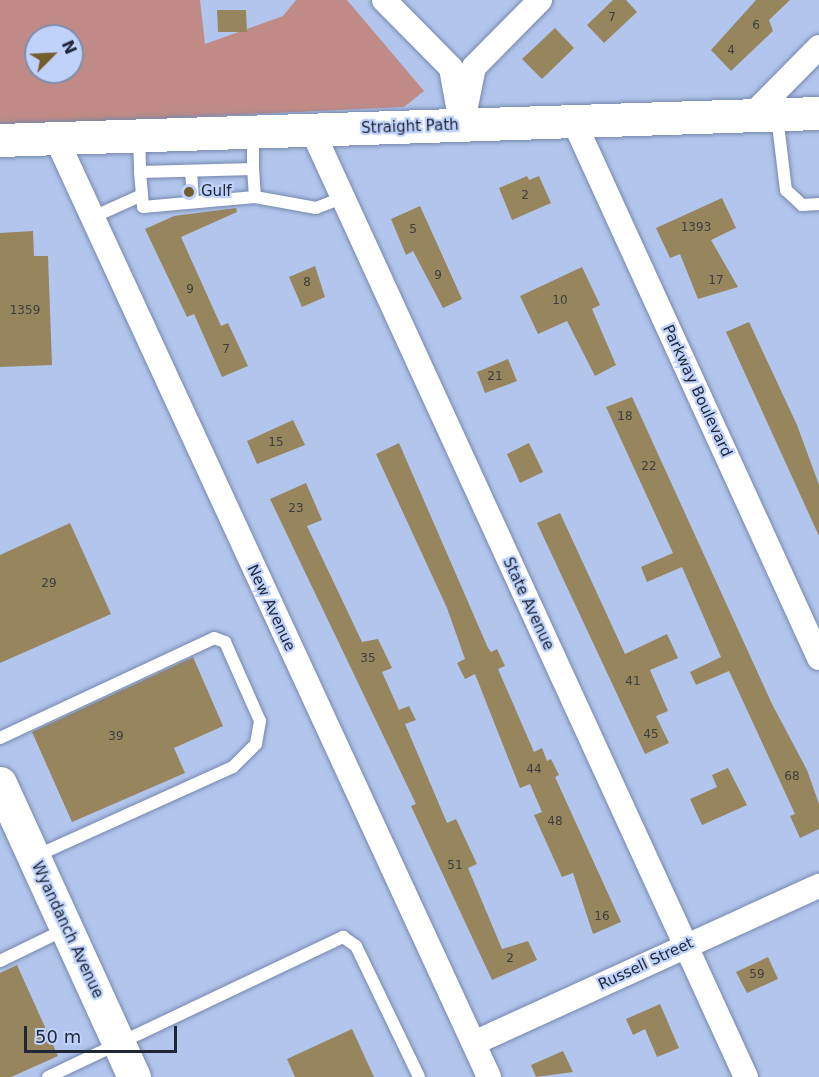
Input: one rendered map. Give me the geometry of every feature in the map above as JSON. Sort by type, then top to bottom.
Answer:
[{"type":"main road","name":"Straight Path","points":[[0,140],[252,131],[575,124],[819,113]]},
{"type":"main road","name":"Wyandanch Avenue","points":[[0,783],[134,1077]]},
{"type":"street","points":[[384,0],[451,68],[462,126]]},
{"type":"street","points":[[462,126],[474,67],[540,0]]},
{"type":"street","points":[[764,115],[819,47]]},
{"type":"street","name":"Parkway Boulevard","points":[[575,124],[819,658]]},
{"type":"street","name":"State Avenue","points":[[312,130],[684,947],[746,1077]]},
{"type":"street","name":"New Avenue","points":[[56,138],[489,1077]]},
{"type":"street","name":"Russell Street","points":[[474,1043],[819,886]]},
{"type":"lane","points":[[764,115],[786,190],[802,205],[819,204]]},
{"type":"lane","points":[[252,131],[255,197]]},
{"type":"lane","points":[[139,136],[143,207],[255,197],[316,208],[342,198]]},
{"type":"lane","points":[[140,172],[253,169]]},
{"type":"lane","points":[[191,171],[193,202]]},
{"type":"lane","points":[[91,218],[142,195]]},
{"type":"lane","points":[[0,738],[213,638],[225,642],[260,721],[256,744],[233,767],[34,857]]},
{"type":"lane","points":[[0,961],[67,928]]},
{"type":"lane","points":[[48,1077],[343,937],[356,946],[419,1077]]},
{"type":"shaded area","points":[[0,0],[200,0],[205,44],[283,16],[296,0],[347,0],[424,91],[404,107],[0,126]]},
{"type":"building","points":[[613,0],[626,0],[637,12],[604,43],[587,25]]},
{"type":"building","points":[[756,0],[790,0],[769,20],[773,31],[731,71],[711,50]]},
{"type":"building","points":[[217,10],[246,10],[247,32],[218,32]]},
{"type":"building","points":[[555,28],[574,48],[542,79],[522,59]]},
{"type":"building","points":[[527,176],[529,180],[539,176],[551,203],[512,220],[499,188]]},
{"type":"building","points":[[722,198],[736,228],[711,240],[738,287],[698,299],[680,254],[670,258],[656,228]]},
{"type":"building","points":[[420,206],[462,299],[443,308],[413,251],[406,255],[391,219]]},
{"type":"building","points":[[236,208],[237,212],[181,237],[221,326],[228,323],[248,366],[222,377],[194,314],[187,317],[145,229],[174,216]]},
{"type":"building","points":[[33,231],[34,256],[48,256],[52,365],[0,367],[0,233]]},
{"type":"building","points":[[315,266],[325,297],[302,307],[289,277]]},
{"type":"building","points":[[582,267],[600,305],[592,309],[616,365],[595,376],[567,321],[538,334],[520,296]]},
{"type":"building","points":[[749,322],[797,425],[819,485],[819,536],[726,332]]},
{"type":"building","points":[[508,359],[517,381],[485,393],[477,372]]},
{"type":"building","points":[[632,397],[772,704],[807,770],[819,804],[819,829],[800,838],[790,816],[795,814],[729,671],[696,685],[690,672],[721,657],[682,567],[647,582],[641,567],[673,553],[606,407]]},
{"type":"building","points":[[293,420],[305,445],[257,464],[247,441]]},
{"type":"building","points":[[399,443],[488,648],[491,652],[497,649],[505,666],[498,669],[534,752],[542,748],[547,761],[551,759],[559,775],[555,777],[621,922],[593,934],[573,873],[562,877],[534,815],[542,812],[530,784],[520,788],[475,674],[465,679],[457,663],[465,659],[447,608],[376,454]]},
{"type":"building","points":[[529,443],[543,472],[520,483],[507,454]]},
{"type":"building","points":[[306,483],[322,520],[307,526],[362,642],[378,639],[392,668],[382,672],[399,710],[409,706],[416,720],[405,724],[447,823],[456,819],[477,864],[468,868],[502,949],[528,941],[537,960],[492,980],[411,806],[416,804],[270,499]]},
{"type":"building","points":[[560,513],[625,654],[667,634],[678,658],[650,670],[668,711],[656,716],[669,743],[645,754],[537,523]]},
{"type":"building","points":[[70,523],[111,614],[0,663],[0,555]]},
{"type":"building","points":[[193,657],[223,726],[174,748],[185,773],[72,822],[32,732]]},
{"type":"building","points":[[728,768],[747,805],[702,825],[690,799],[717,787],[712,775]]},
{"type":"building","points":[[768,957],[778,979],[747,993],[736,972]]},
{"type":"building","points":[[17,965],[58,1056],[11,1077],[0,1077],[0,973]]},
{"type":"building","points":[[660,1004],[679,1048],[657,1057],[645,1029],[633,1035],[626,1019]]},
{"type":"building","points":[[352,1029],[374,1077],[295,1077],[287,1059]]},
{"type":"building","points":[[563,1051],[573,1072],[536,1077],[531,1065]]},
{"type":"place","name":"Gulf","points":[[189,192]]}]
